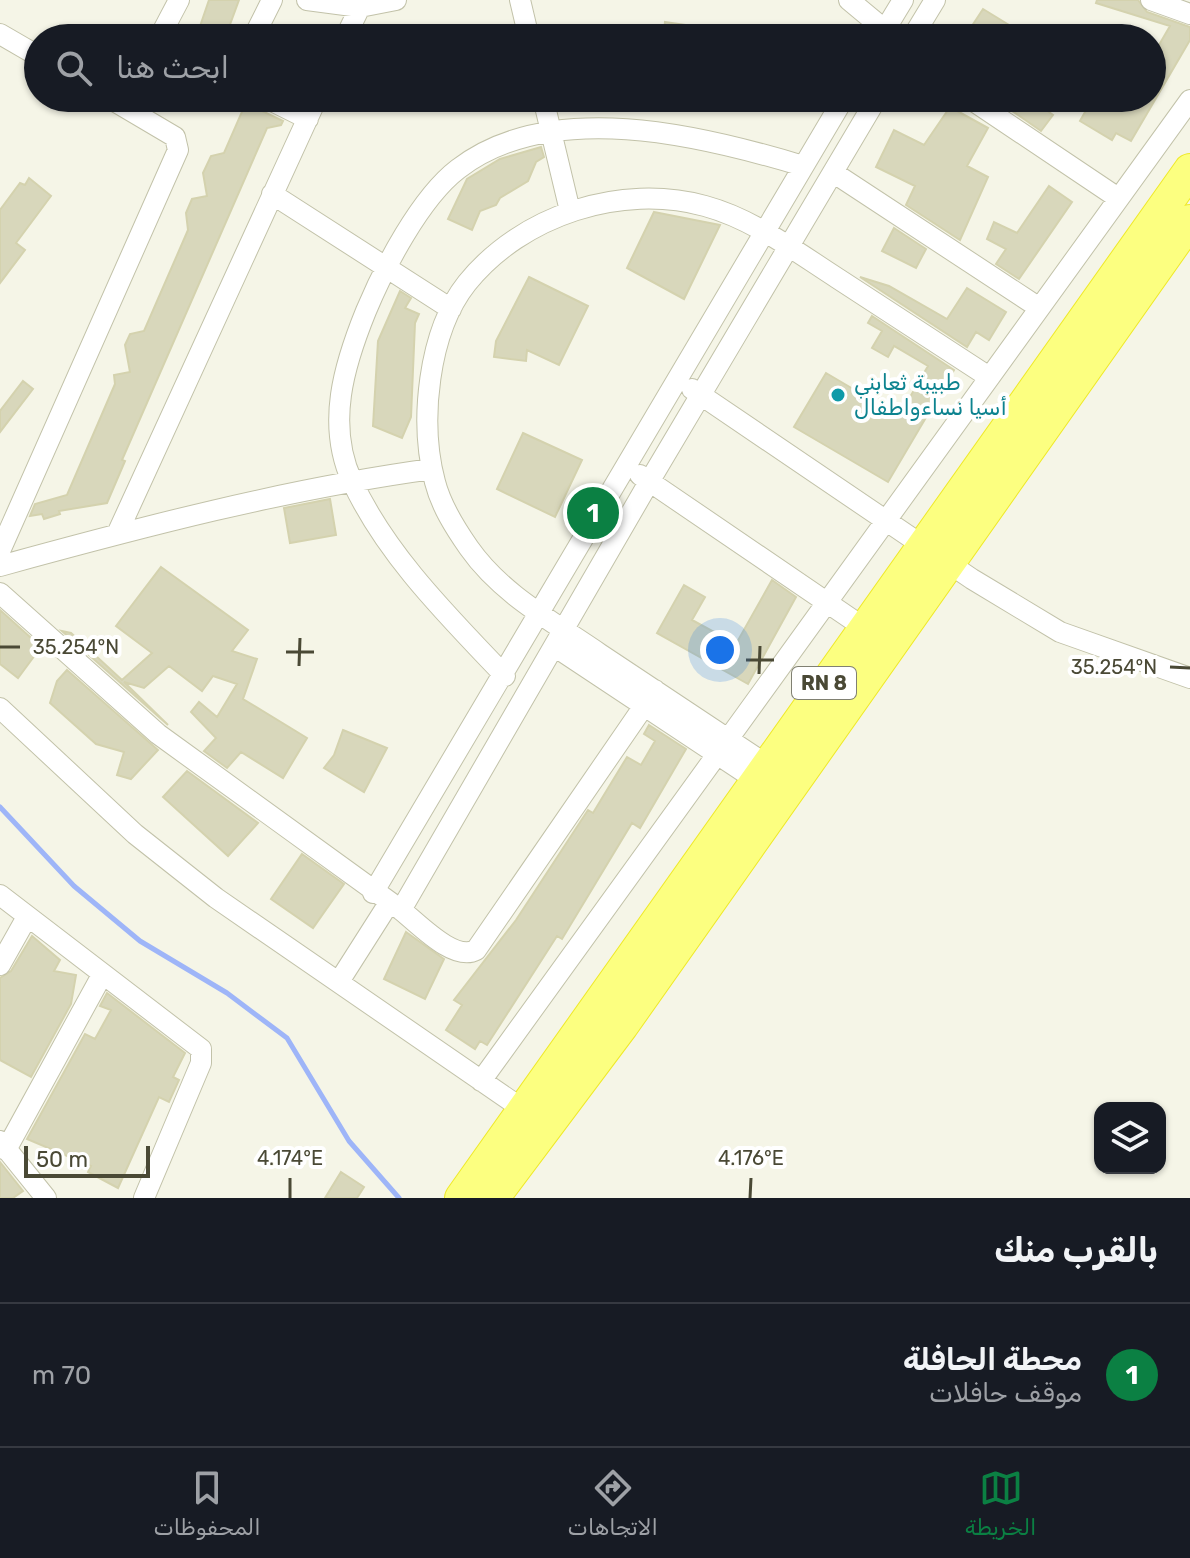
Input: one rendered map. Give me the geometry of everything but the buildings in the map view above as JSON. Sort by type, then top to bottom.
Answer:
[{"type":"highway","name":"RN 8","points":[[493,1198],[622,1026],[1190,170]]},
{"type":"highway","name":"RN 8","points":[[461,1198],[863,627],[935,554],[1190,221]]},
{"type":"street","points":[[166,24],[179,0]]},
{"type":"street","points":[[260,24],[272,0]]},
{"type":"street","points":[[307,0],[360,7],[396,0]]},
{"type":"street","points":[[520,0],[526,24]]},
{"type":"street","points":[[849,0],[873,24]]},
{"type":"street","points":[[889,24],[903,0]]},
{"type":"street","points":[[920,24],[935,0]]},
{"type":"street","points":[[1151,0],[1190,14]]},
{"type":"street","points":[[352,24],[360,7]]},
{"type":"street","points":[[0,34],[24,48]]},
{"type":"street","points":[[481,1081],[720,746],[1190,100]]},
{"type":"street","points":[[0,551],[178,150],[175,137],[137,112]]},
{"type":"street","points":[[294,112],[308,119]]},
{"type":"street","points":[[117,534],[311,112]]},
{"type":"street","points":[[546,112],[570,211]]},
{"type":"street","points":[[388,902],[505,676],[836,112]]},
{"type":"street","points":[[340,980],[558,638],[869,112]]},
{"type":"street","points":[[990,112],[1118,198]]},
{"type":"street","points":[[505,676],[424,588],[386,537],[352,480],[339,422],[344,372],[372,297],[419,214],[455,171],[476,156],[551,130],[678,135],[803,166]]},
{"type":"street","points":[[834,173],[1038,307]]},
{"type":"street","points":[[272,194],[451,309]]},
{"type":"street","points":[[762,773],[720,746],[642,707],[558,638],[541,614],[518,600],[471,551],[448,514],[432,469],[432,371],[437,340],[451,309],[468,283],[491,261],[521,238],[570,211],[593,203],[670,200],[705,206],[766,233],[989,377]]},
{"type":"street","points":[[679,379],[887,518],[935,554],[1060,632],[1190,678]]},
{"type":"street","points":[[628,465],[863,627]]},
{"type":"street","points":[[0,566],[117,534],[352,480],[432,469]]},
{"type":"street","points":[[0,593],[158,734],[456,951],[469,954],[476,950],[655,690]]},
{"type":"street","points":[[558,638],[655,690],[720,746]]},
{"type":"street","points":[[0,708],[135,834],[216,898],[340,980],[524,1110]]},
{"type":"street","points":[[0,895],[102,975],[190,1038],[202,1054],[144,1198]]},
{"type":"street","points":[[0,965],[27,917]]},
{"type":"street","points":[[46,1198],[3,1146],[102,975]]},
{"type":"waterway","points":[[0,807],[74,886],[140,941],[227,993],[287,1038],[349,1141],[399,1198]]},
{"type":"place","name":"طبيبة ثعابني أسيا نساءواطفال","points":[[838,395]]},
{"type":"place","name":"محطة الحافلة","points":[[593,513]]}]
